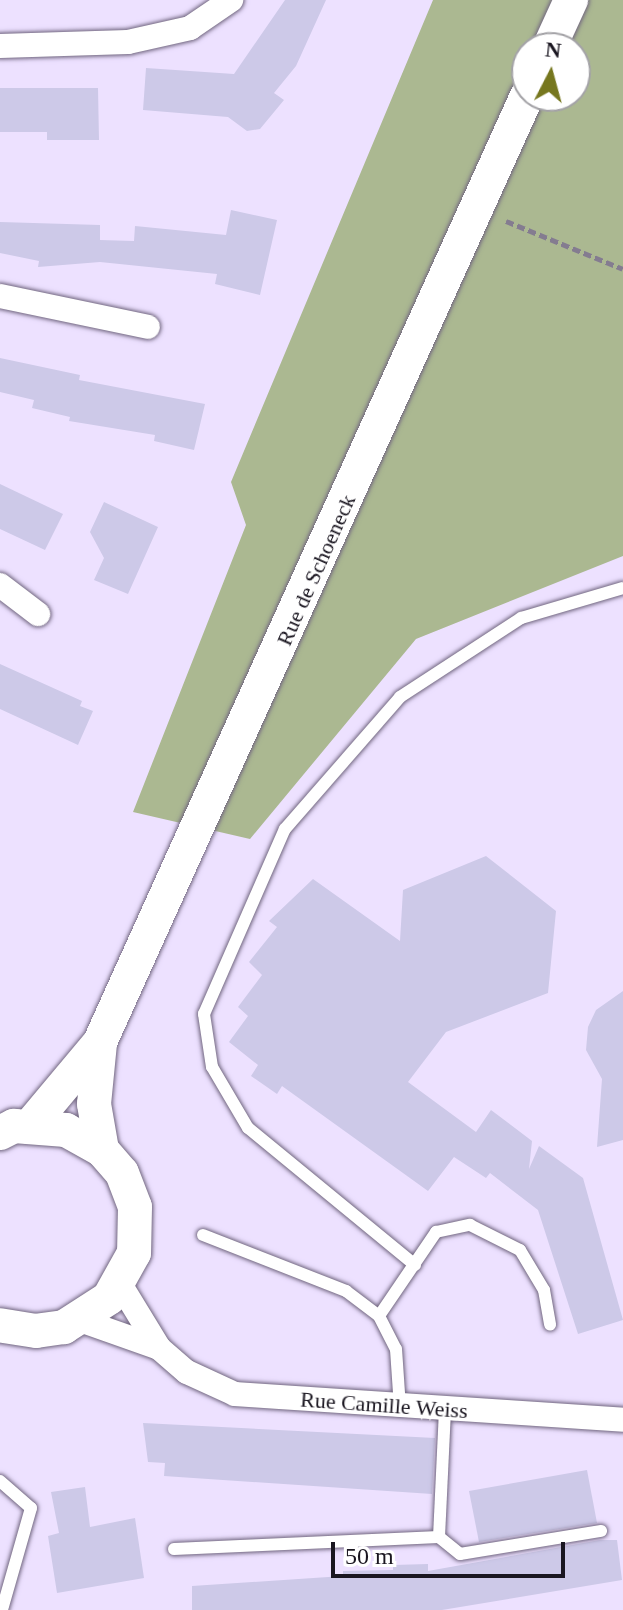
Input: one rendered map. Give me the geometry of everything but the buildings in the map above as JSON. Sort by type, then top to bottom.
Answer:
[{"type":"main road","points":[[556,32],[571,0]]},
{"type":"main road","name":"Rue de Schoeneck","points":[[102,1150],[94,1104],[100,1042],[520,112]]},
{"type":"main road","name":"Rue de Schoeneck","points":[[14,1130],[100,1042]]},
{"type":"main road","points":[[0,1325],[36,1331],[77,1319],[109,1298],[120,1284],[134,1253],[135,1207],[122,1173],[102,1150],[66,1130],[14,1130]]},
{"type":"street","points":[[0,46],[128,42],[190,28],[231,0]]},
{"type":"street","points":[[0,296],[148,327]]},
{"type":"street","points":[[0,585],[38,614]]},
{"type":"street","name":"Rue Camille Weiss","points":[[120,1284],[159,1348],[187,1372],[235,1394],[400,1408],[623,1420]]},
{"type":"street","name":"Rue Camille Weiss","points":[[77,1319],[159,1348]]},
{"type":"lane","points":[[415,1265],[248,1128],[212,1067],[204,1014],[285,829],[400,697],[521,618],[623,588]]},
{"type":"lane","points":[[379,1316],[436,1232],[470,1225],[520,1250],[544,1290],[550,1324]]},
{"type":"lane","points":[[203,1235],[346,1291],[379,1316],[396,1349],[400,1408]]},
{"type":"lane","points":[[439,1537],[445,1410]]},
{"type":"lane","points":[[0,1481],[31,1508],[2,1610]]},
{"type":"lane","points":[[174,1549],[439,1537],[460,1554],[601,1531]]},
{"type":"path","points":[[478,205],[528,233],[623,269]]},
{"type":"green space","points":[[433,0],[623,0],[623,556],[416,639],[250,839],[133,812],[246,525],[231,482]]}]
